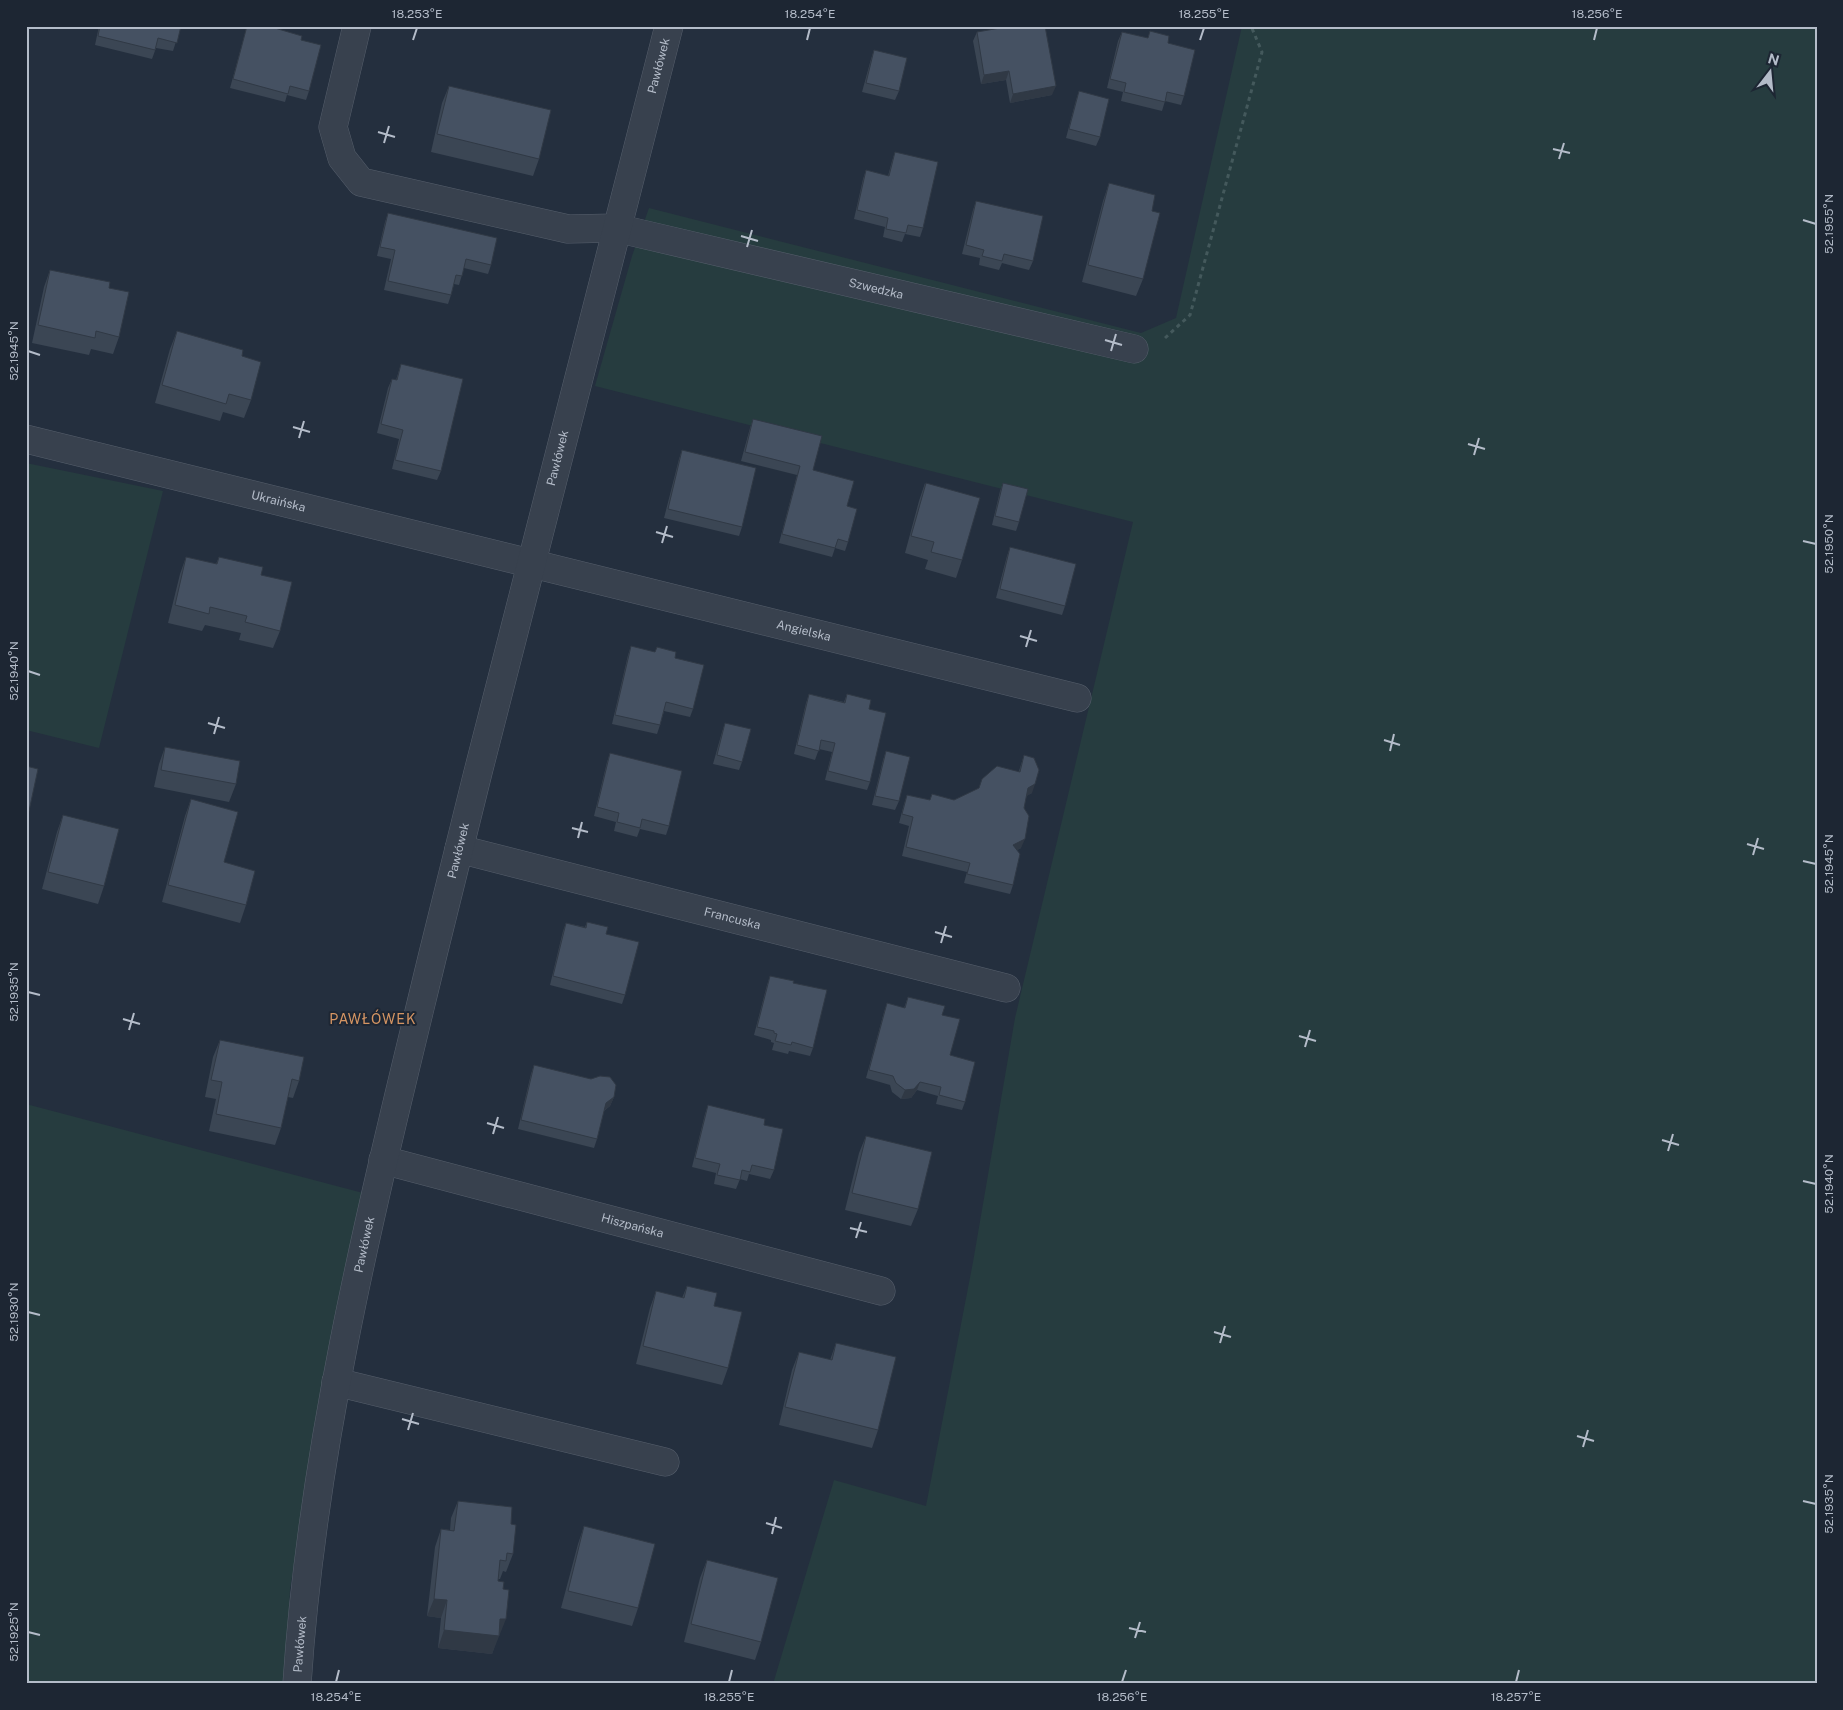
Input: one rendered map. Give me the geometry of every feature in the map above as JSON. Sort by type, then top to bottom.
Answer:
[{"type":"street","name":"Szwedzka","points":[[356,26],[333,127],[342,158],[361,182],[568,229],[616,228],[1134,349]]},
{"type":"street","name":"Pawłówek","points":[[298,1684],[310,1539],[336,1382],[383,1160],[459,849],[668,26]]},
{"type":"street","name":"Ukraińska","points":[[26,439],[532,564]]},
{"type":"street","name":"Angielska","points":[[532,564],[1077,698]]},
{"type":"street","name":"Francuska","points":[[459,849],[1006,988]]},
{"type":"street","name":"Hiszpańska","points":[[383,1160],[881,1292]]},
{"type":"street","points":[[336,1382],[665,1462]]},
{"type":"path","points":[[1134,349],[1166,337],[1190,315],[1262,52],[1251,26]]},
{"type":"green space","points":[[1242,26],[1817,26],[1817,1684],[773,1684],[834,1480],[926,1506],[973,1262],[1015,1018],[1133,522],[595,386],[632,256],[649,208],[1141,333],[1176,318]]},
{"type":"green space","points":[[26,463],[163,491],[99,748],[26,730]]},
{"type":"green space","points":[[26,1104],[363,1193],[308,1480],[290,1589],[286,1684],[26,1684]]},
{"type":"building","points":[[100,26],[181,26],[177,43],[158,38],[155,50],[98,36]]},
{"type":"building","points":[[247,26],[268,26],[302,36],[301,40],[321,45],[309,91],[290,86],[288,94],[233,79]]},
{"type":"building","points":[[1005,26],[1045,26],[1056,86],[1013,94],[1009,71],[984,75],[977,32]]},
{"type":"building","points":[[1150,31],[1169,36],[1168,43],[1195,50],[1184,96],[1167,92],[1165,102],[1124,92],[1126,83],[1110,79],[1122,32],[1148,38]]},
{"type":"building","points":[[874,50],[907,58],[899,91],[866,83]]},
{"type":"building","points":[[449,86],[551,110],[539,159],[437,134]]},
{"type":"building","points":[[1079,91],[1109,99],[1100,137],[1069,129]]},
{"type":"building","points":[[895,152],[938,162],[923,228],[908,225],[906,233],[886,229],[888,218],[857,210],[866,170],[889,176]]},
{"type":"building","points":[[1109,183],[1155,195],[1152,211],[1160,213],[1143,279],[1088,265]]},
{"type":"building","points":[[976,201],[1043,216],[1033,261],[1004,254],[1002,261],[982,256],[984,250],[966,245]]},
{"type":"building","points":[[388,213],[497,238],[491,265],[466,259],[462,276],[456,275],[451,295],[388,281],[395,250],[380,247]]},
{"type":"building","points":[[50,270],[110,282],[109,288],[129,292],[119,337],[96,331],[95,338],[38,325]]},
{"type":"building","points":[[177,331],[243,350],[242,356],[261,362],[251,400],[229,394],[226,404],[162,385]]},
{"type":"building","points":[[401,364],[463,379],[441,471],[395,460],[403,430],[381,424],[392,379],[397,380]]},
{"type":"building","points":[[753,419],[822,436],[813,470],[854,481],[847,506],[857,509],[848,542],[838,539],[835,548],[782,534],[800,466],[745,452]]},
{"type":"building","points":[[682,450],[756,468],[742,527],[668,509]]},
{"type":"building","points":[[926,483],[980,498],[962,560],[931,552],[934,542],[911,536]]},
{"type":"building","points":[[1003,483],[1028,489],[1019,522],[995,516]]},
{"type":"building","points":[[1010,547],[1076,564],[1065,606],[1000,589]]},
{"type":"building","points":[[186,557],[217,564],[219,557],[263,567],[261,575],[292,582],[280,631],[245,622],[247,616],[210,607],[209,614],[175,605]]},
{"type":"building","points":[[631,646],[655,652],[657,647],[676,652],[675,658],[704,665],[693,709],[666,702],[660,725],[615,715]]},
{"type":"building","points":[[809,694],[845,703],[847,694],[871,700],[869,709],[886,713],[870,782],[828,771],[835,743],[821,740],[819,751],[797,745]]},
{"type":"building","points":[[725,723],[751,729],[742,762],[717,755]]},
{"type":"building","points":[[165,747],[240,761],[236,784],[161,770]]},
{"type":"building","points":[[886,751],[910,757],[899,801],[875,796]]},
{"type":"building","points":[[610,753],[682,771],[669,826],[642,819],[640,828],[617,822],[619,813],[597,807]]},
{"type":"building","points":[[1024,755],[1034,758],[1039,770],[1035,784],[1028,788],[1024,808],[1029,816],[1025,839],[1013,845],[1020,854],[1013,885],[967,874],[970,863],[906,847],[913,817],[902,814],[907,795],[930,800],[932,794],[954,800],[979,788],[982,779],[997,766],[1020,772]]},
{"type":"building","points":[[26,766],[38,769],[26,825]]},
{"type":"building","points":[[191,799],[238,812],[224,862],[255,871],[246,905],[168,885]]},
{"type":"building","points":[[63,815],[119,829],[104,886],[48,872]]},
{"type":"building","points":[[587,922],[608,927],[606,934],[639,942],[625,995],[553,976],[566,923],[586,928]]},
{"type":"building","points":[[770,976],[827,990],[813,1048],[792,1042],[791,1045],[775,1041],[777,1034],[774,1031],[757,1027]]},
{"type":"building","points":[[908,997],[945,1006],[942,1015],[960,1019],[950,1055],[975,1062],[965,1102],[939,1095],[941,1087],[920,1082],[914,1089],[905,1090],[896,1083],[893,1076],[869,1070],[887,1003],[905,1008]]},
{"type":"building","points":[[220,1040],[304,1057],[299,1081],[292,1079],[281,1128],[216,1114],[222,1082],[211,1080]]},
{"type":"building","points":[[534,1065],[591,1079],[600,1076],[610,1077],[616,1085],[614,1097],[606,1103],[597,1139],[521,1120]]},
{"type":"building","points":[[708,1105],[765,1119],[764,1125],[783,1129],[774,1170],[752,1165],[750,1172],[742,1170],[740,1180],[717,1175],[720,1164],[695,1158]]},
{"type":"building","points":[[866,1136],[932,1152],[918,1209],[852,1193]]},
{"type":"building","points":[[687,1286],[717,1293],[714,1306],[742,1312],[728,1368],[643,1346],[656,1291],[684,1298]]},
{"type":"building","points":[[836,1343],[896,1357],[878,1430],[785,1407],[799,1352],[832,1360]]},
{"type":"building","points":[[458,1501],[512,1507],[511,1524],[516,1525],[513,1554],[507,1553],[506,1561],[500,1560],[498,1581],[504,1582],[503,1589],[509,1590],[506,1619],[500,1619],[499,1636],[444,1630],[447,1600],[434,1599],[441,1529],[454,1531]]},
{"type":"building","points":[[584,1526],[655,1544],[638,1608],[568,1591]]},
{"type":"building","points":[[707,1560],[778,1578],[761,1642],[691,1624]]},
{"type":"district","name":"PAWŁÓWEK","points":[[373,1019]]}]
